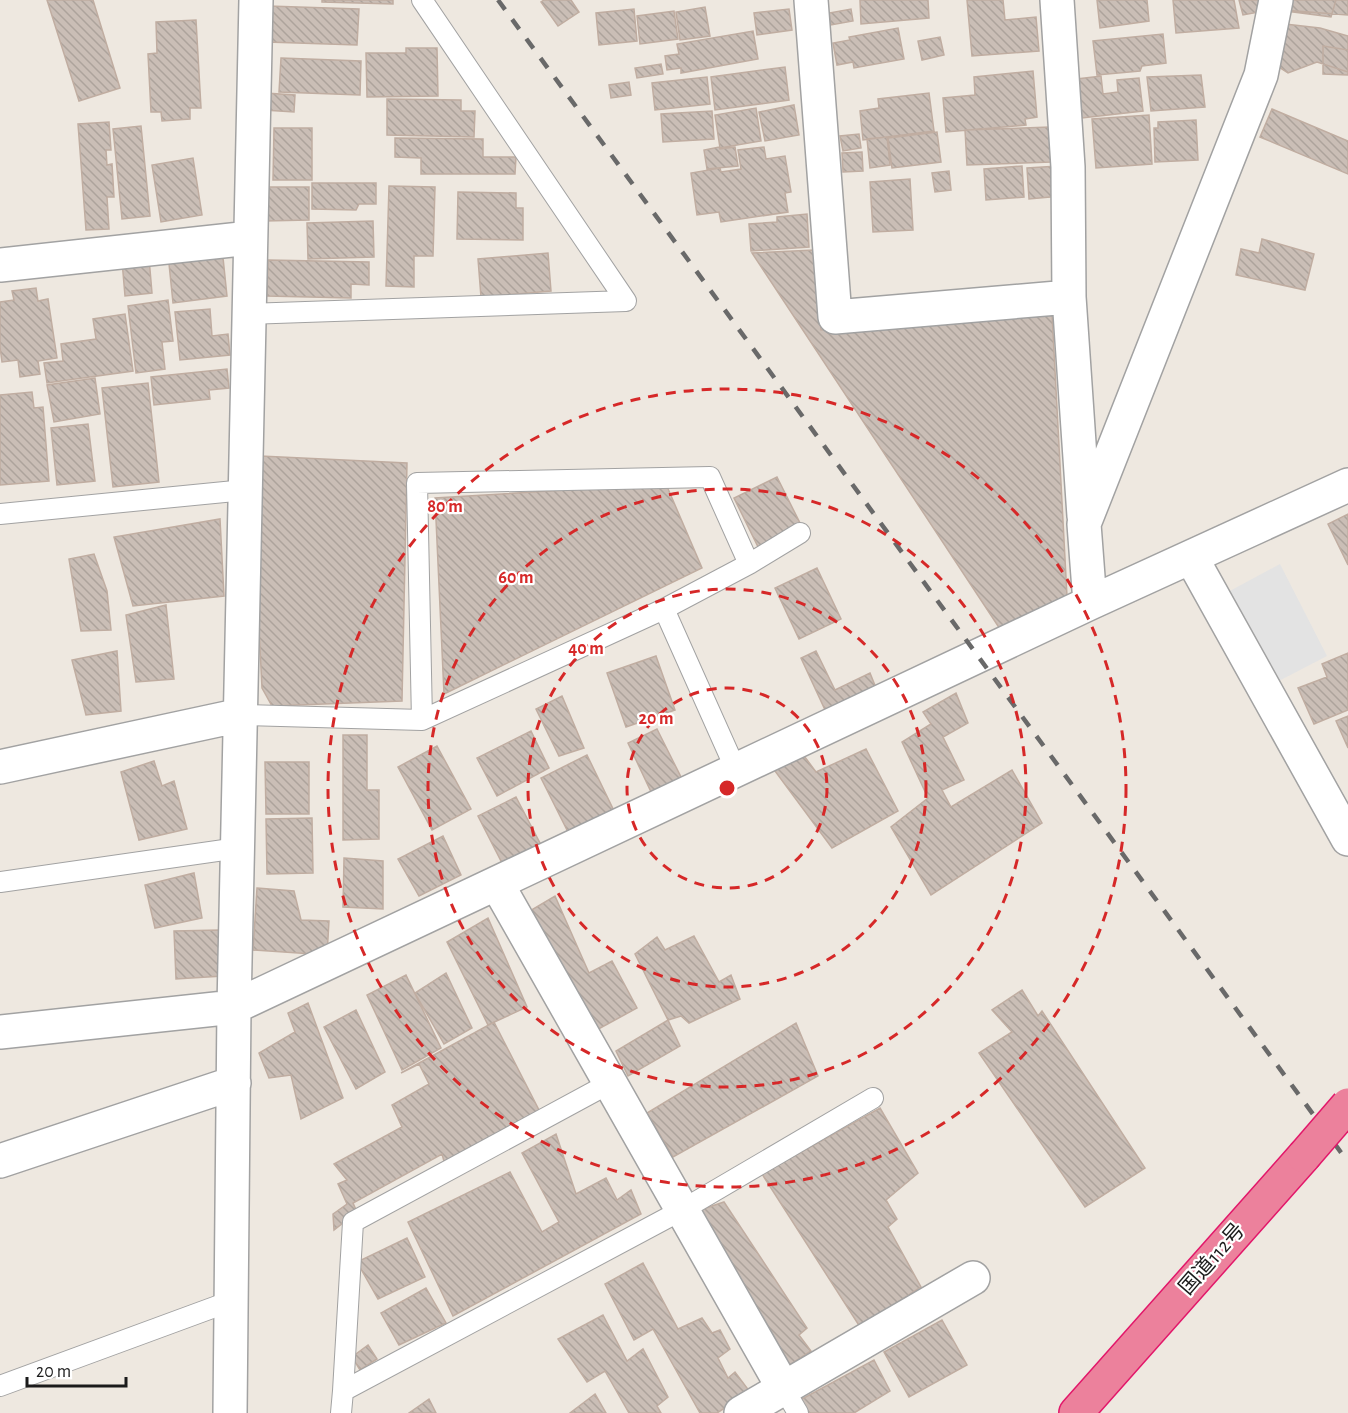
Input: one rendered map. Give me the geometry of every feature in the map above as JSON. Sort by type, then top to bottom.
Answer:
[{"type":"highway","name":"国道112号","points":[[1076,1413],[1348,1105]]},
{"type":"street","points":[[227,1412],[256,0]]},
{"type":"street","points":[[811,0],[835,317],[1069,297]]},
{"type":"street","points":[[1057,0],[1068,167],[1069,297],[1090,603]]},
{"type":"street","points":[[1084,524],[1262,75],[1276,0]]},
{"type":"street","points":[[0,265],[250,238]]},
{"type":"street","points":[[0,1032],[234,1007],[1090,603],[1348,485]]},
{"type":"street","points":[[1191,557],[1348,839]]},
{"type":"street","points":[[0,766],[241,715]]},
{"type":"street","points":[[497,884],[791,1401]]},
{"type":"street","points":[[0,1161],[234,1083]]},
{"type":"street","points":[[741,1413],[791,1401],[973,1278]]},
{"type":"lane","points":[[249,314],[626,301],[422,0]]},
{"type":"lane","points":[[422,720],[417,483],[710,477],[749,564]]},
{"type":"lane","points":[[0,514],[245,490]]},
{"type":"lane","points":[[241,715],[422,720],[664,609],[749,564],[800,533]]},
{"type":"lane","points":[[664,609],[736,770]]},
{"type":"lane","points":[[0,882],[238,848]]},
{"type":"lane","points":[[341,1413],[353,1222],[610,1083]]},
{"type":"lane","points":[[343,1391],[682,1210],[873,1098]]},
{"type":"lane","points":[[0,1386],[231,1301]]},
{"type":"shaded area","points":[[1280,564],[1327,656],[1275,683],[1228,592]]},
{"type":"building","points":[[47,0],[93,0],[120,88],[79,101]]},
{"type":"building","points":[[322,0],[393,0],[393,4],[322,2]]},
{"type":"building","points":[[571,0],[579,12],[558,26],[541,2]]},
{"type":"building","points":[[860,0],[928,0],[929,18],[861,24]]},
{"type":"building","points":[[967,0],[1003,0],[1005,20],[1036,17],[1039,51],[972,56]]},
{"type":"building","points":[[1097,0],[1147,0],[1149,21],[1100,28]]},
{"type":"building","points":[[1173,0],[1234,0],[1239,28],[1176,33]]},
{"type":"building","points":[[1239,0],[1268,0],[1270,10],[1243,15]]},
{"type":"building","points":[[1285,0],[1348,0],[1348,15],[1283,10]]},
{"type":"building","points":[[1288,0],[1336,0],[1331,17],[1286,11]]},
{"type":"building","points":[[268,6],[359,9],[357,45],[267,42]]},
{"type":"building","points":[[705,7],[710,36],[680,40],[676,12]]},
{"type":"building","points":[[634,9],[637,41],[599,45],[596,13]]},
{"type":"building","points":[[789,9],[792,30],[757,35],[754,13]]},
{"type":"building","points":[[851,9],[853,21],[831,25],[829,13]]},
{"type":"building","points":[[674,11],[678,39],[640,44],[637,16]]},
{"type":"building","points":[[196,20],[201,108],[190,108],[190,119],[162,121],[161,112],[151,112],[148,54],[157,53],[156,22]]},
{"type":"building","points":[[1285,24],[1320,28],[1348,36],[1348,72],[1317,62],[1288,73],[1265,58]]},
{"type":"building","points":[[898,28],[904,59],[854,68],[853,62],[837,65],[833,43],[850,40],[849,37]]},
{"type":"building","points":[[753,31],[758,59],[681,73],[681,68],[667,70],[665,56],[679,54],[677,44]]},
{"type":"building","points":[[1163,34],[1166,63],[1142,66],[1140,71],[1097,75],[1093,41]]},
{"type":"building","points":[[940,37],[944,55],[922,60],[918,41]]},
{"type":"building","points":[[1323,46],[1348,50],[1348,75],[1323,74]]},
{"type":"building","points":[[406,48],[437,48],[438,96],[367,97],[366,53],[406,53]]},
{"type":"building","points":[[281,58],[361,61],[360,95],[279,92]]},
{"type":"building","points":[[661,64],[663,74],[637,78],[635,68]]},
{"type":"building","points":[[785,67],[789,100],[715,110],[711,77]]},
{"type":"building","points":[[1033,71],[1037,117],[1025,119],[1026,125],[946,132],[943,98],[975,95],[974,77]]},
{"type":"building","points":[[1201,75],[1205,107],[1151,111],[1147,77]]},
{"type":"building","points":[[1101,76],[1103,94],[1118,92],[1117,80],[1139,78],[1143,111],[1082,118],[1077,79]]},
{"type":"building","points":[[707,77],[710,104],[655,110],[652,83]]},
{"type":"building","points":[[629,82],[631,95],[611,98],[609,85]]},
{"type":"building","points":[[265,93],[295,95],[294,112],[264,110]]},
{"type":"building","points":[[929,93],[934,131],[863,140],[860,111],[879,108],[878,99]]},
{"type":"building","points":[[387,99],[461,100],[461,111],[475,111],[474,137],[387,135]]},
{"type":"building","points":[[794,105],[799,135],[765,141],[759,112]]},
{"type":"building","points":[[756,108],[761,141],[720,148],[715,115]]},
{"type":"building","points":[[1272,109],[1348,141],[1348,174],[1260,137]]},
{"type":"building","points":[[712,111],[714,139],[663,142],[661,114]]},
{"type":"building","points":[[1149,115],[1152,164],[1096,168],[1092,119]]},
{"type":"building","points":[[1196,120],[1198,160],[1155,162],[1154,128],[1158,128],[1158,122]]},
{"type":"building","points":[[109,122],[111,150],[106,150],[107,165],[112,164],[114,197],[107,197],[109,229],[86,230],[78,124]]},
{"type":"building","points":[[141,126],[150,216],[122,219],[113,129]]},
{"type":"building","points":[[1050,127],[1051,162],[967,165],[965,130]]},
{"type":"building","points":[[274,128],[312,128],[312,180],[273,180]]},
{"type":"building","points":[[937,132],[941,162],[892,168],[888,138]]},
{"type":"building","points":[[859,134],[861,148],[843,151],[840,136]]},
{"type":"building","points":[[887,137],[890,165],[870,168],[867,139]]},
{"type":"building","points":[[395,138],[483,139],[483,157],[516,157],[515,174],[421,174],[421,158],[395,157]]},
{"type":"building","points":[[719,147],[720,149],[735,147],[738,166],[707,169],[704,150]]},
{"type":"building","points":[[764,147],[766,159],[785,156],[791,192],[785,193],[788,212],[721,222],[719,212],[697,215],[691,173],[720,168],[721,172],[741,169],[738,150]]},
{"type":"building","points":[[862,152],[863,171],[843,172],[842,153]]},
{"type":"building","points":[[193,158],[202,215],[161,222],[152,165]]},
{"type":"building","points":[[1022,166],[1024,197],[986,200],[984,169]]},
{"type":"building","points":[[1058,166],[1061,196],[1029,199],[1027,168]]},
{"type":"building","points":[[949,171],[951,190],[935,192],[932,173]]},
{"type":"building","points":[[910,179],[913,230],[873,232],[870,182]]},
{"type":"building","points":[[312,183],[376,183],[376,204],[359,204],[356,210],[312,209]]},
{"type":"building","points":[[389,186],[435,187],[433,256],[414,256],[414,287],[386,286]]},
{"type":"building","points":[[265,187],[309,187],[309,220],[265,221]]},
{"type":"building","points":[[458,192],[516,193],[516,208],[523,208],[523,240],[457,239]]},
{"type":"building","points":[[807,214],[809,247],[751,251],[749,224],[777,222],[777,217]]},
{"type":"building","points":[[373,221],[374,257],[308,259],[307,223]]},
{"type":"building","points":[[1262,239],[1314,254],[1305,290],[1236,275],[1241,249],[1259,253]]},
{"type":"building","points":[[222,248],[227,296],[173,303],[168,254]]},
{"type":"building","points":[[814,250],[821,330],[1052,314],[1067,596],[1000,629],[752,253]]},
{"type":"building","points":[[548,253],[551,291],[481,297],[478,259]]},
{"type":"building","points":[[149,258],[152,293],[125,296],[122,261]]},
{"type":"building","points":[[268,260],[369,262],[369,285],[351,284],[351,298],[267,296]]},
{"type":"building","points":[[36,288],[38,301],[48,299],[57,358],[38,361],[40,374],[20,377],[18,360],[2,362],[0,302],[14,300],[12,291]]},
{"type":"building","points":[[168,300],[173,341],[162,342],[165,369],[136,373],[128,306]]},
{"type":"building","points":[[210,309],[212,336],[228,334],[230,355],[180,360],[175,312]]},
{"type":"building","points":[[125,314],[133,371],[47,383],[44,363],[63,361],[61,344],[96,339],[93,319]]},
{"type":"building","points":[[227,369],[229,388],[209,390],[210,399],[154,405],[151,377]]},
{"type":"building","points":[[95,378],[100,414],[54,422],[47,385]]},
{"type":"building","points":[[148,383],[159,482],[113,487],[102,388]]},
{"type":"building","points":[[32,392],[34,408],[43,407],[49,481],[0,485],[0,395]]},
{"type":"building","points":[[88,424],[95,481],[57,485],[51,428]]},
{"type":"building","points":[[260,456],[407,463],[402,701],[272,706],[262,688],[258,609]]},
{"type":"building","points":[[777,477],[805,533],[762,555],[734,498]]},
{"type":"building","points":[[666,484],[702,568],[444,694],[435,498]]},
{"type":"building","points":[[1348,514],[1348,565],[1328,524]]},
{"type":"building","points":[[220,519],[224,596],[133,606],[114,537]]},
{"type":"building","points":[[94,554],[107,591],[111,630],[81,631],[69,559]]},
{"type":"building","points":[[817,568],[841,619],[799,639],[775,588]]},
{"type":"building","points":[[166,605],[174,679],[136,682],[126,615]]},
{"type":"building","points":[[117,651],[121,711],[86,715],[72,660]]},
{"type":"building","points":[[816,651],[835,690],[870,673],[876,688],[826,712],[801,658]]},
{"type":"building","points":[[1348,653],[1348,710],[1314,724],[1298,688],[1327,677],[1322,664]]},
{"type":"building","points":[[656,656],[675,710],[626,727],[607,673]]},
{"type":"building","points":[[956,693],[968,723],[943,737],[964,780],[942,790],[951,807],[1012,770],[1042,823],[931,895],[891,827],[928,798],[902,742],[931,724],[923,712]]},
{"type":"building","points":[[562,696],[584,748],[559,756],[536,709]]},
{"type":"building","points":[[1348,716],[1348,748],[1336,721]]},
{"type":"building","points":[[657,729],[682,779],[652,794],[628,743]]},
{"type":"building","points":[[531,731],[549,768],[497,796],[477,758]]},
{"type":"building","points":[[343,735],[367,735],[367,790],[379,790],[379,839],[343,840]]},
{"type":"building","points":[[437,746],[471,809],[432,830],[398,767]]},
{"type":"building","points":[[799,749],[816,772],[866,749],[898,811],[832,848],[772,767]]},
{"type":"building","points":[[587,755],[616,815],[571,838],[541,778]]},
{"type":"building","points":[[154,761],[162,786],[174,781],[187,829],[139,840],[121,772]]},
{"type":"building","points":[[265,762],[309,762],[309,814],[266,814]]},
{"type":"building","points":[[516,797],[541,845],[503,865],[478,816]]},
{"type":"building","points":[[312,818],[313,873],[267,874],[266,819]]},
{"type":"building","points":[[443,836],[461,875],[419,896],[398,859]]},
{"type":"building","points":[[344,858],[383,861],[383,909],[343,907]]},
{"type":"building","points":[[194,873],[202,918],[155,928],[145,885]]},
{"type":"building","points":[[257,888],[294,891],[301,920],[329,921],[327,955],[253,950]]},
{"type":"building","points":[[555,896],[589,973],[612,961],[637,1008],[593,1032],[523,915]]},
{"type":"building","points":[[488,918],[527,1007],[488,1025],[447,942]]},
{"type":"building","points":[[220,930],[223,976],[176,979],[174,931]]},
{"type":"building","points":[[694,936],[719,982],[731,975],[740,999],[689,1023],[681,1016],[668,1020],[635,954],[657,937],[665,950]]},
{"type":"building","points":[[446,973],[472,1028],[444,1044],[415,993]]},
{"type":"building","points":[[406,975],[441,1048],[402,1070],[367,995]]},
{"type":"building","points":[[1022,990],[1038,1016],[1042,1011],[1145,1168],[1085,1207],[979,1053],[1012,1032],[992,1010]]},
{"type":"building","points":[[308,1003],[343,1098],[301,1119],[291,1075],[269,1078],[259,1053],[295,1032],[288,1013]]},
{"type":"building","points":[[356,1010],[385,1072],[356,1089],[324,1027]]},
{"type":"building","points":[[668,1020],[680,1046],[628,1076],[616,1051]]},
{"type":"building","points":[[494,1022],[540,1112],[445,1165],[442,1154],[353,1203],[357,1212],[334,1230],[333,1214],[347,1204],[338,1184],[347,1180],[334,1164],[402,1127],[392,1105],[429,1084],[419,1064],[401,1073]]},
{"type":"building","points":[[796,1023],[818,1076],[673,1157],[647,1113]]},
{"type":"building","points":[[880,1108],[918,1173],[886,1200],[897,1219],[888,1227],[921,1287],[860,1327],[762,1174]]},
{"type":"building","points":[[556,1134],[576,1194],[606,1178],[617,1200],[631,1190],[641,1214],[453,1316],[408,1222],[510,1172],[542,1232],[559,1222],[522,1153]]},
{"type":"building","points":[[724,1202],[807,1328],[799,1335],[811,1351],[785,1368],[691,1213]]},
{"type":"building","points":[[407,1238],[425,1277],[378,1299],[357,1262]]},
{"type":"building","points":[[643,1263],[678,1329],[702,1318],[712,1333],[720,1330],[730,1349],[718,1358],[728,1378],[735,1372],[750,1392],[717,1413],[700,1413],[653,1329],[634,1340],[605,1284]]},
{"type":"building","points":[[426,1288],[446,1323],[399,1345],[381,1313]]},
{"type":"building","points":[[603,1315],[627,1361],[643,1349],[668,1397],[657,1406],[661,1413],[629,1413],[605,1371],[587,1382],[558,1339]]},
{"type":"building","points":[[942,1320],[967,1365],[909,1397],[884,1352]]},
{"type":"building","points":[[368,1345],[377,1359],[360,1370],[352,1357]]},
{"type":"building","points":[[874,1360],[890,1391],[854,1413],[809,1413],[800,1400]]},
{"type":"building","points":[[595,1394],[606,1413],[570,1413]]},
{"type":"building","points":[[429,1399],[436,1413],[409,1413]]},
{"type":"railway","points":[[498,0],[1348,1162]]}]
